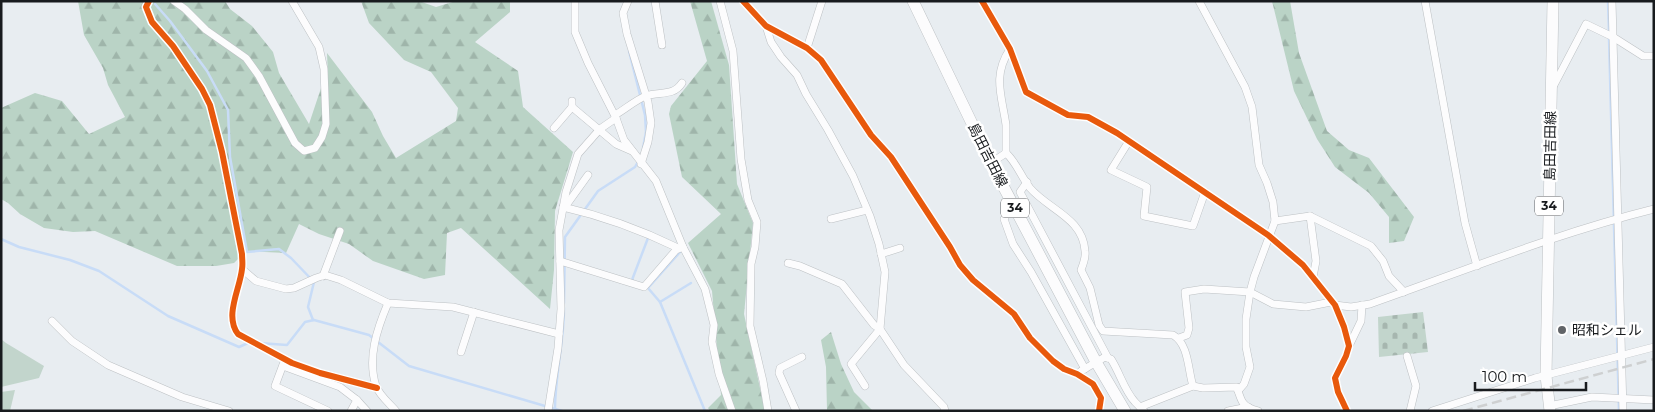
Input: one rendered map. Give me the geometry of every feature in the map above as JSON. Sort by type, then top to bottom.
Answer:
[{"type":"main road","name":"島田吉田線","points":[[913,1],[990,163],[1096,362],[1125,411]]},
{"type":"main road","name":"島田吉田線","points":[[1550,408],[1546,376],[1553,1]]},
{"type":"street","points":[[150,1],[146,6],[152,22],[173,46],[210,105],[222,152],[242,254],[242,269],[232,314],[233,328],[238,334],[262,347],[284,363],[340,387],[357,400],[367,411]]},
{"type":"street","points":[[174,1],[206,30],[246,58],[259,76],[295,143],[304,151],[315,148],[322,137],[326,124],[324,69],[320,47],[292,1]]},
{"type":"street","points":[[575,1],[575,32],[616,117],[624,140],[656,182],[681,248],[705,289],[714,325],[712,342],[719,374],[732,411]]},
{"type":"street","points":[[628,1],[623,13],[648,102],[651,122],[648,142],[641,163]]},
{"type":"street","points":[[655,1],[662,45]]},
{"type":"street","points":[[720,1],[733,51],[741,159],[748,200],[757,222],[755,247],[751,264],[750,326],[768,411]]},
{"type":"street","points":[[743,1],[766,26],[807,48],[821,60],[871,135],[891,157],[960,264],[973,280],[1014,314],[1030,338],[1053,361],[1093,384],[1101,398],[1099,411]]},
{"type":"street","points":[[807,48],[822,1]]},
{"type":"street","points":[[982,1],[1010,49],[1026,92],[1068,115],[1088,117],[1129,141],[1268,235],[1296,259],[1313,277],[1333,304],[1349,346]]},
{"type":"street","points":[[1199,1],[1245,87],[1252,107],[1259,165],[1273,202],[1275,221],[1268,235],[1250,292],[1246,319],[1246,347],[1250,367],[1244,384],[1238,391]]},
{"type":"street","points":[[1425,1],[1465,223],[1477,266]]},
{"type":"street","points":[[1612,1],[1623,411]]},
{"type":"street","points":[[1551,90],[1586,24],[1613,37],[1643,56],[1654,56]]},
{"type":"street","points":[[766,26],[772,42],[781,57],[797,75],[853,176],[867,210],[881,254],[885,272],[880,329],[851,364],[865,386]]},
{"type":"street","points":[[1010,49],[1003,61],[999,87],[1006,126],[1006,153],[1013,160],[1030,188],[1070,219],[1081,235],[1086,253],[1081,270],[1090,288],[1098,325],[1103,331],[1173,335],[1179,338],[1185,353],[1193,386]]},
{"type":"street","points":[[548,411],[561,309],[559,230],[578,154],[600,129],[637,101],[645,96],[667,94],[678,88],[682,83]]},
{"type":"street","points":[[554,128],[572,104],[616,144],[634,154]]},
{"type":"street","points":[[1129,141],[1110,170],[1147,187],[1144,216],[1193,226],[1205,192]]},
{"type":"street","points":[[990,163],[1006,153]]},
{"type":"street","points":[[564,207],[588,175]]},
{"type":"street","points":[[1027,182],[1020,192],[1108,358],[1111,359],[1119,372],[1127,391],[1142,409],[1193,386],[1203,388],[1237,387],[1242,403],[1258,411]]},
{"type":"street","points":[[1013,204],[1004,219],[1013,244],[1031,272],[1085,369]]},
{"type":"street","points":[[564,207],[588,213],[651,235],[681,248]]},
{"type":"street","points":[[1179,338],[1187,335],[1188,328],[1185,292],[1204,288],[1250,292],[1274,304],[1306,308],[1333,304],[1351,307],[1370,304],[1548,241],[1618,218],[1654,209]]},
{"type":"street","points":[[831,219],[867,210]]},
{"type":"street","points":[[1275,221],[1310,216],[1371,246],[1383,260],[1389,276],[1404,292]]},
{"type":"street","points":[[1310,216],[1316,261],[1313,277]]},
{"type":"street","points":[[319,277],[340,231]]},
{"type":"street","points":[[560,261],[646,285],[681,248]]},
{"type":"street","points":[[881,254],[900,248]]},
{"type":"street","points":[[788,264],[800,266],[842,284],[880,329],[904,365],[944,407],[944,411]]},
{"type":"street","points":[[242,269],[256,281],[286,289],[294,288],[319,277],[340,280],[388,303],[453,307],[559,334]]},
{"type":"street","points":[[388,303],[376,334],[373,362],[377,388],[396,411]]},
{"type":"street","points":[[1346,411],[1338,392],[1335,378],[1361,321],[1362,305]]},
{"type":"street","points":[[461,352],[474,312]]},
{"type":"street","points":[[52,322],[72,341],[108,364],[182,397],[229,411]]},
{"type":"street","points":[[1434,411],[1535,378],[1654,348]]},
{"type":"street","points":[[1407,356],[1416,386],[1410,411]]},
{"type":"street","points":[[796,411],[778,373],[780,368],[802,357]]},
{"type":"street","points":[[1077,374],[1105,357],[1108,358]]},
{"type":"street","points":[[284,363],[377,388]]},
{"type":"street","points":[[284,363],[275,386],[328,411]]},
{"type":"street","points":[[1550,408],[1592,398],[1654,400]]},
{"type":"street","points":[[351,411],[357,400]]},
{"type":"street","points":[[1228,411],[1248,407]]},
{"type":"green space","points":[[78,1],[225,1],[230,9],[252,26],[273,52],[279,73],[309,124],[322,85],[328,77],[327,53],[372,112],[396,158],[456,121],[458,108],[431,72],[404,60],[369,23],[361,1],[419,1],[436,7],[456,1],[510,1],[510,12],[475,42],[518,71],[523,107],[573,152],[555,211],[554,270],[550,309],[461,228],[447,233],[445,275],[424,279],[373,261],[349,244],[319,234],[299,224],[286,253],[246,251],[234,263],[216,266],[177,266],[95,231],[73,232],[44,228],[20,214],[1,199],[1,108],[35,93],[62,101],[89,134],[125,117],[108,85],[103,68],[84,35]]},
{"type":"green space","points":[[690,1],[711,1],[729,65],[737,184],[753,223],[744,314],[765,411],[710,411],[708,408],[721,395],[712,291],[688,243],[721,214],[682,177],[669,114],[671,106],[707,61]]},
{"type":"green space","points":[[1272,1],[1290,1],[1299,53],[1327,131],[1349,150],[1369,158],[1414,217],[1404,241],[1389,243],[1389,217],[1369,193],[1335,167],[1317,139],[1294,91]]},
{"type":"green space","points":[[1423,312],[1428,352],[1379,357],[1378,317]]},
{"type":"green space","points":[[831,332],[841,364],[854,392],[873,411],[827,411],[826,367],[821,340]]},
{"type":"green space","points":[[1,339],[44,366],[39,378],[1,387]]},
{"type":"green space","points":[[15,390],[10,411],[1,411],[1,392]]},
{"type":"waterway","points":[[1608,1],[1609,32]]},
{"type":"waterway","points":[[155,4],[207,71],[228,110],[230,157],[247,252],[279,249],[291,258],[314,282],[308,307],[313,320]]},
{"type":"waterway","points":[[1609,38],[1619,411]]},
{"type":"waterway","points":[[629,51],[645,115],[646,132],[643,148]]},
{"type":"waterway","points":[[564,303],[565,237],[598,191],[635,167],[639,160]]},
{"type":"waterway","points":[[633,280],[648,238]]},
{"type":"waterway","points":[[1,239],[19,247],[70,260],[99,271],[168,316],[239,347],[248,343]]},
{"type":"waterway","points":[[680,252],[648,288],[660,302],[705,411]]},
{"type":"waterway","points":[[660,302],[691,283]]},
{"type":"waterway","points":[[555,409],[564,308]]},
{"type":"waterway","points":[[259,343],[287,345],[305,322],[314,320],[369,335],[409,366],[562,411]]},
{"type":"railway","points":[[1463,411],[1654,359]]},
{"type":"cycle path","points":[[149,1],[146,7],[152,22],[173,46],[202,89],[210,105],[222,152],[242,254],[241,277],[234,302],[232,319],[238,334],[292,363],[320,373],[377,388]]},
{"type":"cycle path","points":[[743,1],[766,26],[807,48],[821,60],[871,135],[891,157],[960,265],[973,280],[1014,314],[1030,338],[1053,361],[1093,384],[1101,398],[1099,411]]},
{"type":"cycle path","points":[[982,1],[1010,49],[1026,92],[1068,115],[1088,117],[1117,133],[1268,235],[1303,265],[1335,305],[1344,327],[1349,346],[1335,378],[1338,392],[1347,411]]},
{"type":"place","name":"昭和シェル","points":[[1562,330]]}]
